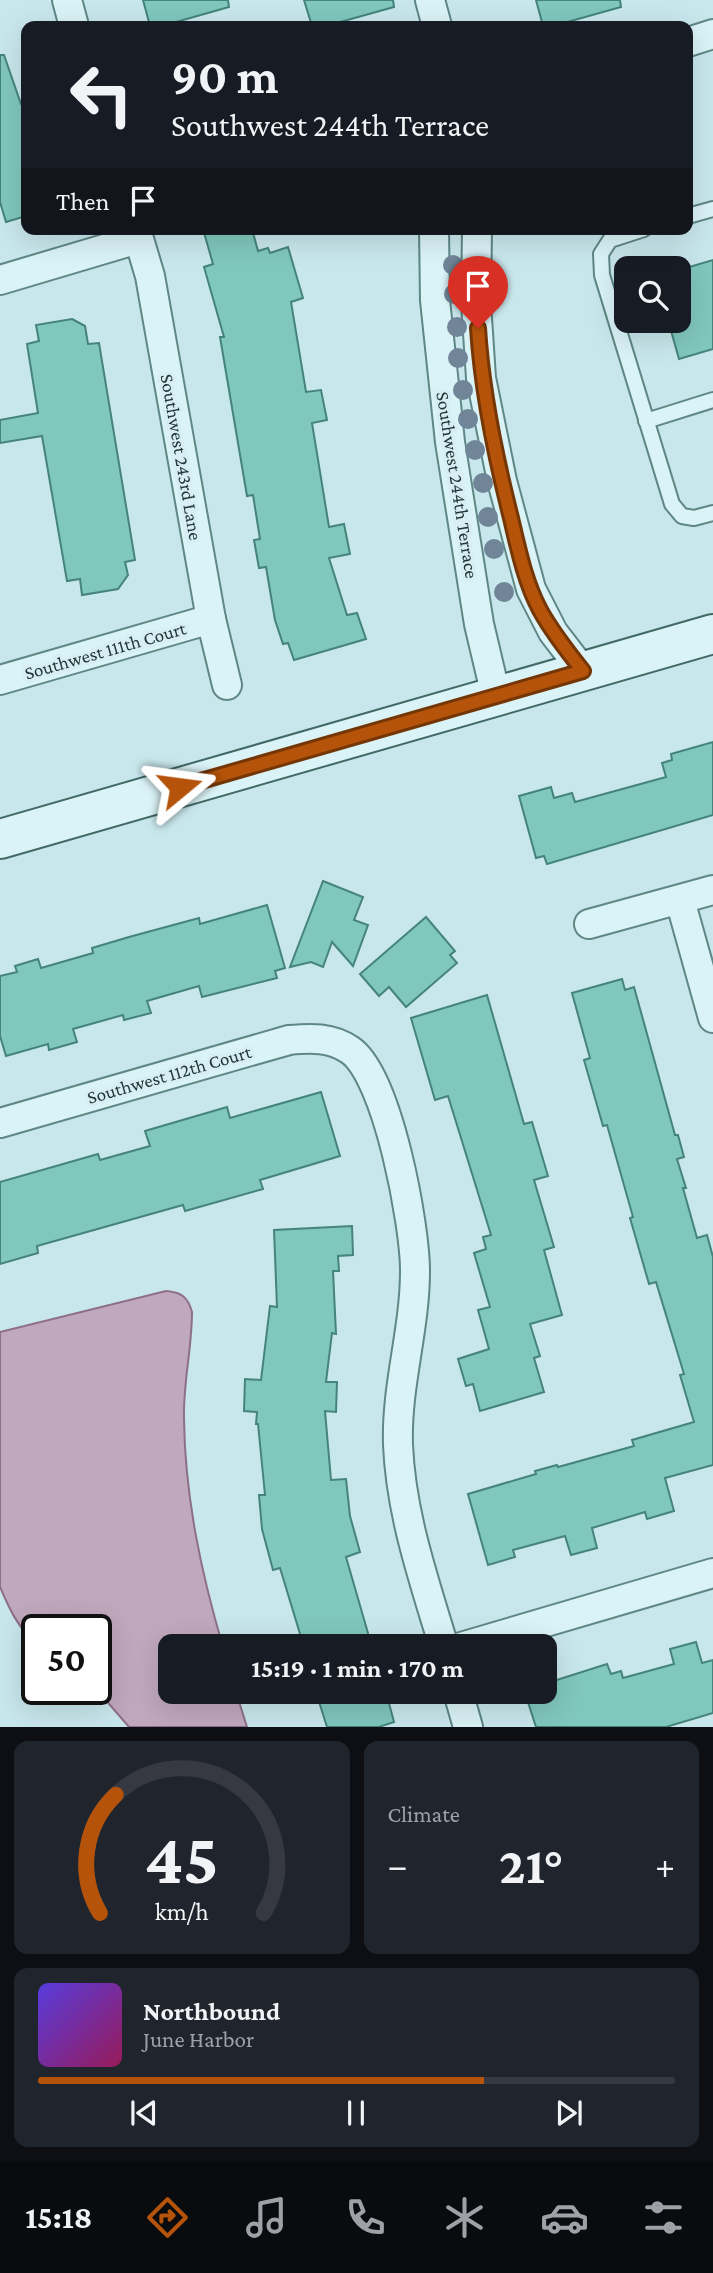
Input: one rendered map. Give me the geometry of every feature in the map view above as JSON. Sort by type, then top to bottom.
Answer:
[{"type":"main road","points":[[0,839],[713,634]]},
{"type":"street","points":[[66,0],[73,21]]},
{"type":"street","points":[[430,0],[436,21]]},
{"type":"street","points":[[693,40],[713,34]]},
{"type":"street","points":[[0,280],[134,235]]},
{"type":"street","name":"Southwest 243rd Lane","points":[[137,235],[150,276],[211,619],[227,685]]},
{"type":"street","name":"Southwest 244th Terrace","points":[[434,235],[436,312],[450,442],[479,624],[496,696]]},
{"type":"street","name":"Southwest 244th Terrace","points":[[477,235],[476,303],[481,378],[502,481],[531,589],[553,632],[583,671]]},
{"type":"street","name":"Southwest 111th Court","points":[[0,680],[211,619]]},
{"type":"street","points":[[589,923],[713,890]]},
{"type":"street","points":[[680,900],[713,1017]]},
{"type":"street","name":"Southwest 112th Court","points":[[0,1123],[277,1043],[310,1038],[325,1039],[339,1044],[360,1059],[376,1086],[407,1205],[415,1269],[398,1406],[398,1445],[402,1492],[409,1527],[440,1634]]},
{"type":"street","points":[[505,1634],[713,1573]]},
{"type":"street","points":[[461,1704],[468,1727]]},
{"type":"lane","points":[[693,215],[713,209]]},
{"type":"lane","points":[[625,235],[610,240],[601,254],[600,264],[672,505],[682,516],[694,518],[713,513]]},
{"type":"lane","points":[[646,421],[713,400]]},
{"type":"shaded area","points":[[166,1291],[183,1296],[188,1303],[192,1312],[184,1406],[187,1477],[201,1562],[220,1634],[158,1634],[158,1704],[240,1704],[247,1727],[129,1727],[110,1705],[112,1705],[112,1614],[21,1614],[21,1627],[19,1625],[0,1587],[0,1332]]},
{"type":"building","points":[[143,0],[228,0],[229,7],[180,21],[149,21]]},
{"type":"building","points":[[304,0],[393,0],[394,7],[344,21],[310,21]]},
{"type":"building","points":[[536,0],[620,0],[621,7],[571,21],[542,21]]},
{"type":"building","points":[[0,55],[4,55],[21,104],[21,218],[6,222],[0,202]]},
{"type":"building","points":[[205,235],[254,235],[258,251],[268,248],[270,253],[288,247],[303,298],[291,302],[306,392],[321,390],[327,420],[312,423],[329,527],[344,524],[350,554],[329,558],[347,615],[357,613],[366,639],[294,660],[288,643],[283,644],[275,620],[266,567],[259,568],[254,540],[260,539],[253,495],[247,496],[220,337],[224,337],[204,267],[213,264]]},
{"type":"building","points":[[713,260],[713,349],[679,359],[672,333],[691,333],[691,266]]},
{"type":"building","points":[[72,319],[85,326],[88,344],[99,343],[135,560],[125,562],[128,575],[118,589],[82,595],[80,579],[67,581],[42,436],[0,443],[0,420],[38,413],[27,344],[39,341],[36,325]]},
{"type":"building","points":[[713,742],[713,815],[547,864],[544,856],[536,858],[519,796],[551,787],[554,798],[572,793],[575,802],[666,777],[662,763],[672,760],[671,754]]},
{"type":"building","points":[[323,881],[363,897],[354,920],[368,925],[353,966],[332,942],[323,967],[311,962],[290,967]]},
{"type":"building","points":[[267,905],[285,968],[275,971],[277,978],[202,997],[199,986],[147,1001],[151,1013],[124,1020],[123,1015],[73,1029],[77,1042],[49,1050],[48,1044],[6,1056],[0,1036],[0,976],[17,972],[15,966],[38,959],[41,968],[93,953],[92,948],[129,937],[199,918],[200,924]]},
{"type":"building","points":[[426,917],[455,951],[450,955],[457,963],[406,1007],[389,987],[379,996],[360,974]]},
{"type":"building","points":[[622,979],[625,990],[634,987],[675,1135],[678,1135],[684,1157],[677,1159],[697,1238],[707,1235],[713,1257],[713,1465],[665,1478],[674,1511],[647,1519],[645,1512],[592,1528],[597,1548],[571,1555],[565,1536],[513,1550],[515,1557],[488,1565],[468,1494],[536,1474],[535,1471],[634,1446],[632,1440],[694,1422],[680,1375],[684,1374],[656,1282],[649,1284],[607,1125],[603,1126],[584,1060],[590,1058],[572,993]]},
{"type":"building","points":[[487,995],[524,1124],[532,1122],[548,1176],[534,1180],[554,1247],[544,1250],[562,1315],[530,1324],[540,1356],[534,1358],[544,1392],[480,1411],[473,1384],[466,1386],[458,1359],[489,1349],[478,1310],[490,1307],[474,1253],[486,1249],[483,1237],[491,1235],[448,1096],[435,1100],[411,1018]]},
{"type":"building","points":[[321,1092],[340,1156],[260,1180],[263,1189],[185,1211],[183,1205],[37,1246],[38,1253],[0,1264],[0,1182],[98,1154],[100,1160],[150,1146],[145,1131],[227,1107],[230,1118]]},
{"type":"building","points":[[352,1226],[353,1255],[338,1256],[339,1271],[333,1271],[336,1334],[332,1333],[326,1382],[337,1382],[336,1412],[325,1411],[331,1480],[346,1479],[350,1516],[360,1552],[346,1557],[368,1634],[300,1634],[280,1568],[273,1570],[262,1529],[259,1495],[265,1495],[256,1424],[257,1412],[244,1411],[245,1379],[261,1380],[270,1306],[277,1307],[274,1230]]},
{"type":"building","points":[[696,1642],[702,1663],[713,1660],[713,1713],[666,1727],[536,1727],[529,1704],[557,1704],[557,1680],[607,1664],[611,1674],[621,1671],[623,1678],[674,1664],[670,1649]]},
{"type":"building","points":[[320,1704],[389,1704],[394,1722],[379,1727],[327,1727]]},
{"type":"route","points":[[180,787],[583,671],[553,632],[531,589],[490,430],[481,378],[478,328]]}]
